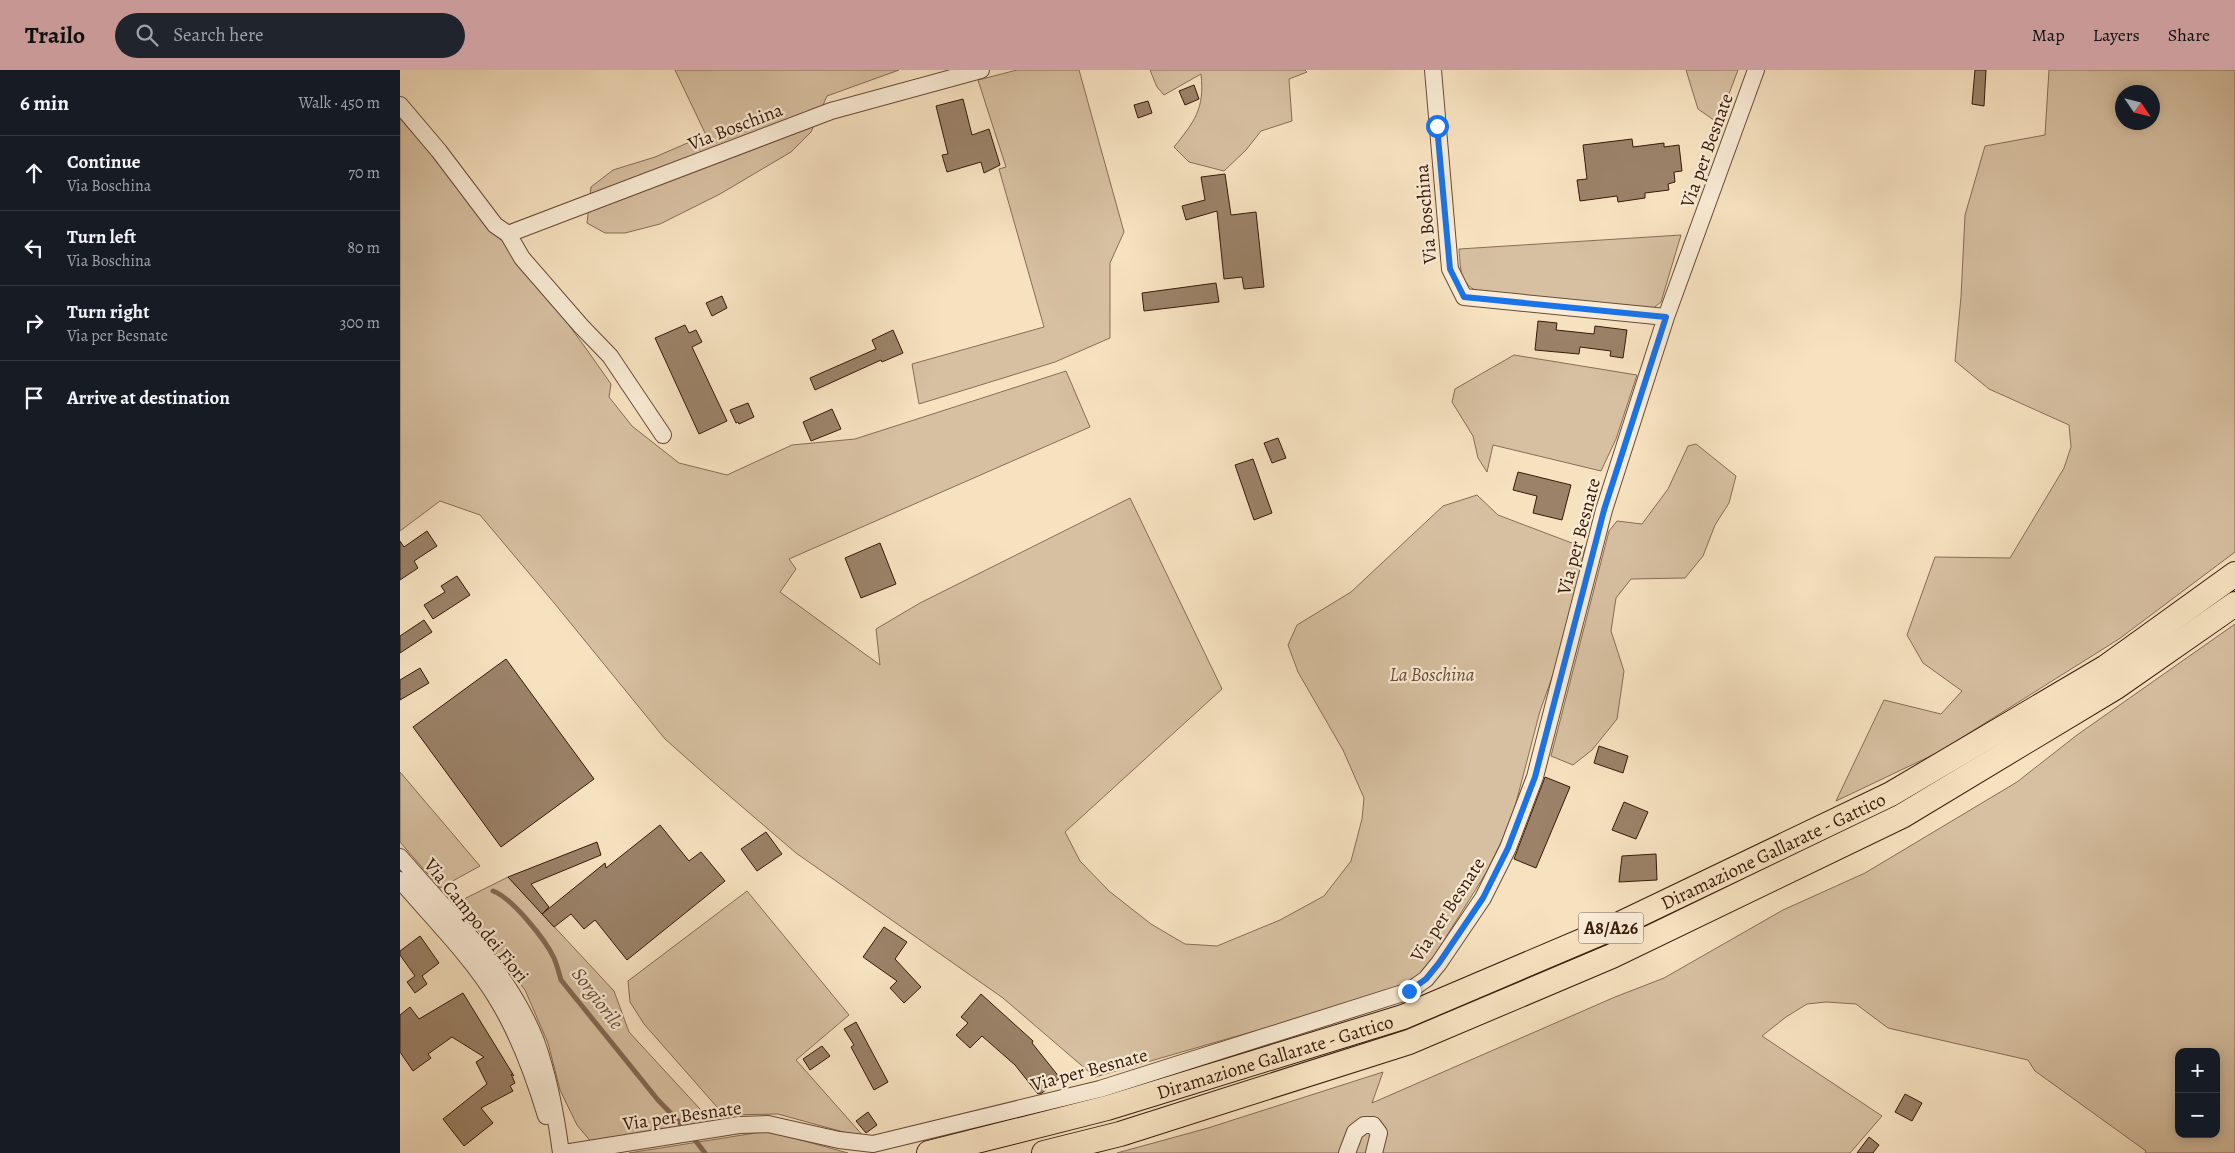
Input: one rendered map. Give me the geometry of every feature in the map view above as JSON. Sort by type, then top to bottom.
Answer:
[{"type":"highway","name":"Diramazione Gallarate - Gattico","points":[[929,1153],[1107,1108],[1403,1017],[1602,932],[1891,794],[2106,667],[2235,574]]},
{"type":"highway","name":"Diramazione Gallarate - Gattico","points":[[1044,1153],[1120,1134],[1409,1042],[1612,956],[1902,816],[2116,687],[2235,604]]},
{"type":"street","name":"Via Boschina","points":[[508,234],[831,111],[981,70]]},
{"type":"street","name":"Via Boschina","points":[[1433,70],[1450,269],[1464,297],[1666,317]]},
{"type":"street","name":"Via per Besnate","points":[[562,1153],[739,1125],[768,1124],[839,1140],[873,1144],[982,1124],[1100,1089],[1409,991],[1426,979],[1483,898],[1508,848],[1535,777],[1604,510],[1666,317],[1756,70]]},
{"type":"street","points":[[400,105],[439,151],[495,225],[508,234],[522,258],[581,326],[610,356],[663,435]]},
{"type":"street","name":"Via Campo dei Fiori","points":[[400,857],[490,962],[511,992],[535,1040],[548,1078],[562,1153]]},
{"type":"street","name":"Via Campo dei Fiori","points":[[400,880],[478,971],[498,999],[534,1075],[551,1130],[562,1153]]},
{"type":"street","points":[[1347,1153],[1355,1132],[1364,1125],[1373,1125],[1379,1133],[1374,1153]]},
{"type":"green space","points":[[675,70],[899,70],[827,96],[811,132],[791,152],[720,194],[660,224],[625,233],[605,233],[587,223],[591,187],[613,170],[655,157],[706,135]]},
{"type":"green space","points":[[1017,70],[1079,70],[1124,232],[1110,263],[1110,338],[1055,362],[919,404],[912,364],[1044,327],[999,169],[1006,167],[978,80]]},
{"type":"green space","points":[[1150,70],[1305,70],[1307,72],[1289,79],[1292,121],[1261,131],[1246,150],[1224,171],[1189,162],[1174,147],[1192,122],[1199,106],[1202,86],[1201,74],[1164,95],[1157,87]]},
{"type":"green space","points":[[1686,70],[1738,70],[1718,123],[1698,109]]},
{"type":"green space","points":[[2049,70],[2235,70],[2235,552],[2119,639],[1939,752],[1836,801],[1884,700],[1941,714],[1962,691],[1923,663],[1907,635],[1935,557],[2010,558],[2064,468],[2071,447],[2069,425],[1989,389],[1955,361],[1961,297],[1965,215],[1985,146],[2045,135]]},
{"type":"green space","name":"La Boschina","points":[[400,114],[482,212],[561,314],[611,384],[609,397],[632,426],[679,463],[727,475],[792,445],[855,439],[1066,371],[1090,427],[789,559],[796,569],[780,592],[880,665],[876,629],[920,603],[1130,498],[1222,689],[1065,832],[1080,861],[1109,891],[1151,924],[1185,944],[1217,946],[1280,920],[1324,896],[1351,861],[1362,819],[1364,798],[1343,750],[1298,672],[1288,645],[1297,625],[1351,592],[1443,506],[1477,495],[1498,515],[1585,548],[1572,608],[1555,669],[1540,711],[1511,822],[1486,873],[1424,972],[1397,990],[1095,1077],[1003,998],[796,853],[665,739],[480,515],[440,501],[400,531]]},
{"type":"green space","points":[[1681,235],[1661,302],[1651,310],[1483,294],[1465,282],[1461,271],[1459,249]]},
{"type":"green space","points":[[1514,355],[1637,375],[1616,439],[1601,471],[1493,445],[1487,472],[1478,458],[1473,436],[1452,402],[1455,389]]},
{"type":"green space","points":[[1696,444],[1736,476],[1729,503],[1715,525],[1703,556],[1685,578],[1631,579],[1616,598],[1611,631],[1624,671],[1617,719],[1592,750],[1573,765],[1551,756],[1609,531],[1617,521],[1642,524],[1668,489],[1688,446]]},
{"type":"green space","points":[[2235,624],[2235,1153],[2145,1153],[2146,1151],[2035,1071],[2028,1060],[1888,1028],[1856,1004],[1826,1002],[1807,1004],[1786,1017],[1762,1036],[1882,1116],[1850,1153],[1117,1153],[1208,1128],[1383,1072],[1372,1103],[1615,997],[1664,978],[1783,910],[1865,873],[2017,782],[2077,735]]},
{"type":"green space","points":[[400,772],[480,866],[440,888],[400,842]]},
{"type":"green space","points":[[508,877],[614,991],[629,1032],[711,1121],[592,1143],[577,1125],[560,1090],[548,1043],[525,990],[460,907],[466,898]]},
{"type":"green space","points":[[747,891],[849,1015],[796,1060],[865,1138],[778,1114],[727,1115],[717,1107],[644,1024],[630,1002],[628,981]]},
{"type":"green space","points":[[768,1131],[848,1153],[629,1153]]},
{"type":"building","points":[[1975,70],[1986,70],[1984,106],[1972,104]]},
{"type":"building","points":[[1194,85],[1199,99],[1185,105],[1179,91]]},
{"type":"building","points":[[963,99],[972,135],[989,129],[1000,165],[984,173],[981,162],[947,172],[942,155],[948,154],[936,106]]},
{"type":"building","points":[[1148,101],[1152,113],[1138,118],[1134,105]]},
{"type":"building","points":[[1632,139],[1633,147],[1664,143],[1664,147],[1679,145],[1682,171],[1674,172],[1675,182],[1668,184],[1669,190],[1645,193],[1645,198],[1618,202],[1617,196],[1580,201],[1577,180],[1587,179],[1583,145]]},
{"type":"building","points":[[1225,174],[1231,215],[1256,212],[1264,287],[1244,289],[1242,277],[1224,279],[1217,211],[1186,220],[1182,206],[1205,200],[1201,177]]},
{"type":"building","points":[[1216,283],[1219,302],[1144,311],[1142,293]]},
{"type":"building","points":[[722,296],[727,308],[712,316],[706,303]]},
{"type":"building","points":[[1538,321],[1557,323],[1556,330],[1594,334],[1595,326],[1627,330],[1623,358],[1610,356],[1611,351],[1580,347],[1579,354],[1535,350]]},
{"type":"building","points":[[685,325],[689,333],[696,330],[702,342],[692,347],[727,421],[699,434],[655,338]]},
{"type":"building","points":[[893,330],[903,353],[882,362],[881,360],[815,390],[810,378],[876,349],[872,340]]},
{"type":"building","points":[[748,403],[754,417],[739,424],[738,422],[736,423],[730,410]]},
{"type":"building","points":[[832,409],[841,429],[811,441],[803,422]]},
{"type":"building","points":[[1278,438],[1286,458],[1272,463],[1264,443]]},
{"type":"building","points":[[1253,459],[1272,513],[1254,520],[1235,465]]},
{"type":"building","points":[[1518,472],[1571,485],[1562,520],[1533,513],[1537,496],[1513,490]]},
{"type":"building","points":[[427,531],[437,546],[414,561],[418,568],[400,580],[400,541],[404,547]]},
{"type":"building","points":[[880,543],[896,584],[861,598],[845,558]]},
{"type":"building","points":[[457,576],[470,595],[433,619],[424,605],[445,592],[441,586]]},
{"type":"building","points":[[424,620],[432,632],[400,653],[400,636]]},
{"type":"building","points":[[506,659],[594,779],[501,847],[413,727]]},
{"type":"building","points":[[420,668],[429,683],[400,700],[400,680]]},
{"type":"building","points":[[1599,746],[1628,756],[1623,773],[1594,763]]},
{"type":"building","points":[[1545,777],[1570,787],[1536,868],[1514,859]]},
{"type":"building","points":[[1624,802],[1648,812],[1636,839],[1612,830]]},
{"type":"building","points":[[660,825],[689,861],[701,852],[725,881],[627,960],[595,920],[584,929],[571,914],[554,927],[542,914],[605,863],[606,868]]},
{"type":"building","points":[[766,832],[782,854],[757,871],[741,849]]},
{"type":"building","points":[[597,842],[601,855],[531,884],[549,907],[542,914],[508,877]]},
{"type":"building","points":[[1656,854],[1657,880],[1619,882],[1622,856]]},
{"type":"building","points":[[884,927],[907,942],[895,959],[921,987],[904,1003],[890,988],[897,981],[863,957]]},
{"type":"building","points":[[420,936],[439,963],[422,976],[427,984],[415,993],[407,982],[415,976],[400,955],[400,951]]},
{"type":"building","points":[[463,993],[514,1076],[511,1074],[515,1083],[510,1086],[513,1091],[481,1108],[493,1123],[464,1146],[443,1119],[487,1084],[476,1062],[484,1057],[452,1037],[428,1054],[431,1058],[413,1071],[400,1052],[400,1015],[410,1007],[419,1019]]},
{"type":"building","points":[[981,994],[1033,1041],[1032,1043],[1060,1078],[1042,1093],[1038,1094],[1015,1065],[982,1036],[970,1048],[956,1035],[968,1023],[961,1017]]},
{"type":"building","points":[[856,1022],[888,1082],[874,1090],[851,1047],[854,1045],[844,1029]]},
{"type":"building","points":[[822,1046],[830,1056],[810,1070],[803,1059]]},
{"type":"building","points":[[1905,1094],[1922,1103],[1912,1121],[1895,1112]]},
{"type":"building","points":[[868,1112],[877,1125],[866,1133],[856,1121]]},
{"type":"building","points":[[1869,1137],[1879,1145],[1873,1153],[1857,1153]]},
{"type":"waterway","name":"Sorgiorile","points":[[493,891],[501,895],[518,910],[536,930],[550,950],[561,980],[658,1100],[681,1124]]},
{"type":"waterway","name":"Sorgiorile","points":[[695,1140],[705,1153]]},
{"type":"route","points":[[1409,991],[1426,979],[1439,963],[1483,898],[1508,848],[1535,777],[1604,510],[1666,317],[1464,297],[1450,269],[1437,126]]}]
